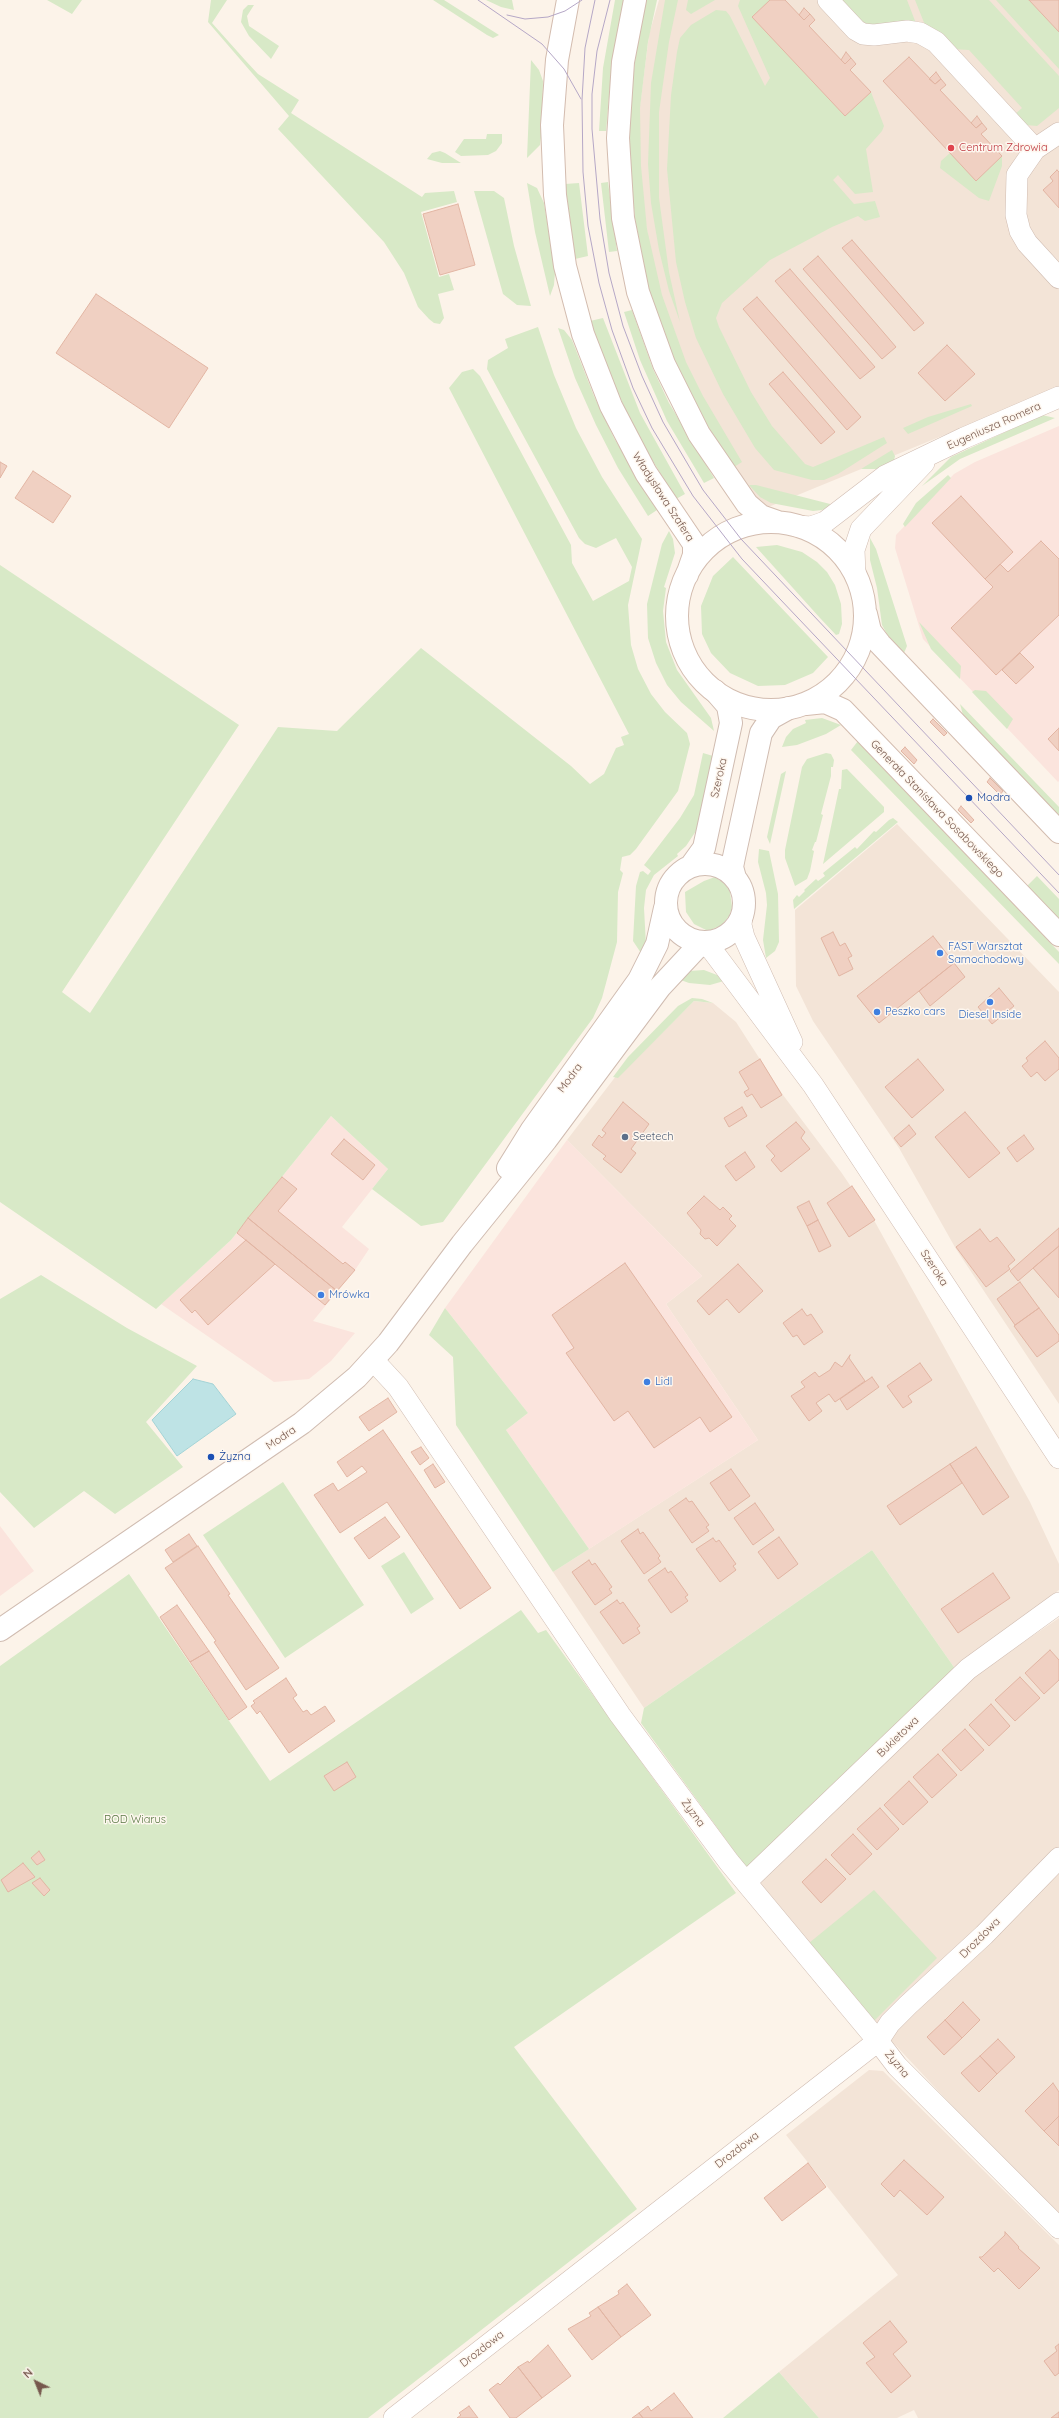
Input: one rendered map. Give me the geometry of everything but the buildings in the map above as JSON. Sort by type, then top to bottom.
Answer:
[{"type":"main road","name":"Władysława Szafera","points":[[568,0],[557,60],[552,125],[555,194],[565,266],[583,334],[613,411],[646,473],[694,544],[694,555],[679,599],[679,634],[692,666],[715,692]]},
{"type":"main road","points":[[635,0],[622,66],[618,138],[624,222],[638,292],[661,359],[699,434],[747,504],[761,516],[813,532],[834,546],[855,574],[862,590],[870,631],[880,644],[1059,832]]},
{"type":"main road","points":[[687,575],[705,550],[729,532],[754,524],[788,524]]},
{"type":"main road","points":[[735,878],[716,865],[705,864],[691,866],[679,873],[672,881],[667,891],[665,908],[668,919],[678,932],[688,939],[702,942],[715,941],[725,937],[737,925],[742,915],[744,898],[732,867],[761,733],[771,718],[797,706],[835,685],[854,660],[864,633],[865,607]]},
{"type":"main road","name":"Generała Stanisława Sosabowskiego","points":[[715,692],[746,707],[772,710],[825,702],[843,710],[1059,936]]},
{"type":"main road","name":"Szeroka","points":[[691,866],[701,855],[704,848],[731,723],[730,709],[715,692]]},
{"type":"main road","name":"Modra","points":[[462,1244],[531,1131],[639,980],[657,944],[665,908]]},
{"type":"main road","name":"Modra","points":[[0,1630],[307,1420],[340,1393],[373,1360],[462,1244],[546,1140],[666,979],[702,942]]},
{"type":"street","points":[[828,0],[856,30],[863,34],[874,35],[907,31],[920,33],[936,42],[1035,149]]},
{"type":"street","points":[[1059,133],[1035,149],[1017,175],[1016,215],[1020,231],[1027,243],[1059,278]]},
{"type":"street","name":"Eugeniusza Romera","points":[[788,524],[810,527],[829,520],[875,482],[895,471],[929,457],[964,438],[1059,397]]},
{"type":"street","name":"Eugeniusza Romera","points":[[855,574],[854,550],[861,529],[929,457]]},
{"type":"street","name":"Szeroka","points":[[742,915],[741,925],[744,937],[809,1079]]},
{"type":"street","name":"Szeroka","points":[[702,942],[712,950],[809,1079],[1059,1458]]},
{"type":"street","name":"Żyzna","points":[[373,1360],[398,1388],[620,1715],[729,1862],[878,2041],[897,2066],[1059,2228]]},
{"type":"street","name":"Bukietowa","points":[[746,1882],[968,1669],[1059,1603]]},
{"type":"street","name":"Drozdowa","points":[[394,2418],[878,2041],[890,2024],[908,2005],[984,1936],[1059,1858]]},
{"type":"shaded area","points":[[659,0],[1059,0],[1059,388],[744,517],[691,410],[668,353],[637,172],[640,106],[649,35]]},
{"type":"shaded area","points":[[1059,426],[1058,782],[923,639],[895,548],[896,535],[954,474],[975,462]]},
{"type":"shaded area","points":[[897,824],[1059,992],[1059,1404],[956,1249],[899,1148],[813,1021],[796,986],[795,910]]},
{"type":"shaded area","points":[[694,1001],[713,1003],[736,1022],[783,1095],[841,1172],[875,1222],[1030,1502],[1059,1564],[1059,1590],[956,1670],[872,1550],[644,1708],[553,1572],[758,1440],[666,1304],[702,1276],[567,1140],[616,1076],[618,1077]]},
{"type":"shaded area","points":[[331,1116],[388,1169],[342,1227],[369,1249],[355,1270],[313,1321],[355,1333],[331,1361],[309,1379],[274,1382],[161,1304],[231,1240]]},
{"type":"shaded area","points":[[567,1140],[702,1276],[666,1304],[758,1440],[589,1549],[506,1430],[528,1413],[445,1308]]},
{"type":"shaded area","points":[[0,1526],[34,1571],[0,1596]]},
{"type":"shaded area","points":[[1059,1618],[1059,2214],[983,2139],[887,2036],[759,1885],[975,1675]]},
{"type":"shaded area","points":[[869,2070],[883,2071],[1059,2245],[1059,2418],[918,2418],[914,2410],[897,2418],[819,2418],[779,2372],[898,2275],[786,2135]]},
{"type":"green space","points":[[47,0],[82,0],[72,14]]},
{"type":"green space","points":[[211,0],[227,0],[212,23],[258,74],[299,100],[291,113],[422,197],[425,193],[454,191],[457,202],[421,212],[439,277],[449,274],[454,290],[438,294],[444,318],[440,324],[434,323],[418,307],[404,273],[384,242],[278,129],[289,116],[208,22]]},
{"type":"green space","points":[[433,0],[444,0],[499,35],[493,38],[487,35]]},
{"type":"green space","points":[[486,0],[512,0],[514,10],[501,7]]},
{"type":"green space","points":[[615,0],[624,0],[612,63],[606,131],[599,131],[603,68]]},
{"type":"green space","points":[[646,0],[657,0],[648,42],[640,108],[641,166],[647,229],[662,295],[686,362],[703,396],[742,462],[734,467],[706,423],[681,378],[667,343],[649,290],[635,219],[629,151],[630,105],[637,44]]},
{"type":"green space","points":[[665,0],[678,0],[669,42],[659,112],[659,198],[669,272],[680,322],[669,291],[659,250],[651,203],[648,164],[651,83]]},
{"type":"green space","points":[[688,0],[715,0],[691,14],[686,10]]},
{"type":"green space","points":[[740,0],[770,0],[752,17],[845,116],[871,92],[884,126],[882,131],[866,149],[873,192],[855,194],[838,175],[833,180],[854,204],[875,201],[880,217],[865,221],[858,216],[832,227],[770,260],[722,303],[716,318],[751,392],[772,426],[805,464],[813,467],[884,437],[887,443],[838,474],[824,480],[812,480],[774,470],[755,448],[723,394],[696,338],[685,302],[676,262],[667,169],[671,95],[680,38],[691,25],[716,10],[726,11],[730,16],[765,86],[770,78],[738,6]]},
{"type":"green space","points":[[838,0],[907,0],[917,26],[861,27]]},
{"type":"green space","points":[[915,0],[989,0],[1059,76],[1059,108],[1037,126],[1026,125],[1014,115],[1022,108],[969,50],[952,49],[927,30]]},
{"type":"green space","points":[[996,0],[1029,0],[1059,32],[1059,69]]},
{"type":"green space","points":[[248,5],[254,5],[247,16],[249,26],[279,46],[271,59],[249,36],[241,22],[243,10]]},
{"type":"green space","points":[[531,60],[539,70],[543,81],[542,130],[540,145],[527,158]]},
{"type":"green space","points":[[487,134],[502,134],[502,143],[496,151],[488,155],[461,156],[455,152],[464,139],[486,139]]},
{"type":"green space","points":[[440,151],[461,163],[442,163],[427,159],[432,153]]},
{"type":"green space","points":[[950,153],[976,181],[1002,156],[1002,166],[989,201],[979,198],[940,168],[941,161]]},
{"type":"green space","points":[[608,182],[617,251],[609,252],[601,183]]},
{"type":"green space","points":[[527,183],[537,188],[544,203],[555,272],[554,285],[550,296],[535,232]]},
{"type":"green space","points":[[579,183],[588,256],[575,259],[565,184]]},
{"type":"green space","points":[[474,191],[494,191],[504,198],[514,246],[531,306],[517,305],[503,294]]},
{"type":"green space","points":[[632,310],[653,369],[669,403],[714,478],[704,483],[667,421],[640,360],[624,312]]},
{"type":"green space","points":[[603,318],[640,413],[685,494],[676,499],[637,435],[603,360],[590,321]]},
{"type":"green space","points":[[538,327],[554,375],[576,428],[602,477],[642,539],[628,605],[631,645],[638,669],[651,694],[665,712],[687,733],[690,744],[678,791],[636,849],[630,855],[622,857],[620,870],[623,873],[618,892],[617,942],[602,998],[593,1018],[443,1222],[421,1226],[372,1189],[388,1169],[331,1116],[231,1240],[156,1309],[0,1202],[0,565],[239,725],[62,992],[90,1013],[278,727],[337,731],[421,648],[571,766],[590,784],[604,774],[616,748],[624,745],[621,737],[629,734],[449,388],[462,372],[473,369],[480,376],[571,545],[572,563],[593,601],[629,581],[632,567],[616,538],[596,548],[585,544],[579,538],[487,369],[488,360],[508,348],[505,339]]},
{"type":"green space","points":[[558,328],[564,330],[572,340],[594,396],[614,438],[657,510],[648,516],[618,468],[596,425],[575,378]]},
{"type":"green space","points":[[971,404],[972,406],[908,434],[903,428],[928,417]]},
{"type":"green space","points":[[1042,415],[1055,418],[960,459],[922,486],[951,457]]},
{"type":"green space","points":[[892,450],[895,456],[894,461],[878,469],[861,469]]},
{"type":"green space","points":[[948,475],[951,478],[905,527],[903,524],[916,503]]},
{"type":"green space","points":[[749,485],[756,485],[834,505],[822,510],[813,511],[771,503],[760,497]]},
{"type":"green space","points":[[669,531],[673,539],[675,553],[664,587],[666,588],[663,611],[666,642],[677,670],[711,718],[714,731],[681,702],[667,685],[656,663],[648,638],[647,604],[662,544]]},
{"type":"green space","points":[[870,538],[876,549],[907,646],[904,653],[888,636],[882,625],[877,588],[870,560]]},
{"type":"green space","points":[[777,545],[802,552],[817,562],[827,572],[835,585],[841,604],[842,624],[839,634],[836,635],[756,547]]},
{"type":"green space","points":[[733,557],[828,657],[813,673],[785,685],[758,686],[730,673],[711,653],[702,634],[701,606],[713,576]]},
{"type":"green space","points":[[919,622],[961,666],[960,679],[931,649]]},
{"type":"green space","points":[[975,690],[986,691],[1013,719],[1007,729],[972,692]]},
{"type":"green space","points":[[960,704],[1059,807],[1059,816],[963,715]]},
{"type":"green space","points":[[822,718],[841,725],[826,734],[797,745],[782,747],[786,737],[793,729],[806,723],[805,720]]},
{"type":"green space","points":[[858,741],[1059,952],[1059,964],[851,750]]},
{"type":"green space","points":[[703,753],[713,756],[696,831],[686,846],[677,854],[678,856],[654,875],[646,890],[644,908],[646,945],[643,956],[633,941],[636,886],[640,872],[643,871],[648,875],[651,871],[644,865],[680,818],[694,795]]},
{"type":"green space","points":[[826,753],[831,754],[834,760],[833,767],[831,767],[831,776],[821,814],[823,815],[816,842],[812,850],[814,851],[810,871],[807,879],[795,886],[785,858],[785,850],[802,767],[807,759]]},
{"type":"green space","points":[[847,769],[884,807],[884,812],[823,864],[839,789],[841,789],[842,770]]},
{"type":"green space","points":[[786,771],[770,844],[767,837],[781,774]]},
{"type":"green space","points":[[893,818],[898,822],[794,909],[793,900],[797,895],[799,897],[816,879],[818,881],[825,876],[823,873],[855,847],[857,849],[874,831],[876,832]]},
{"type":"green space","points":[[759,849],[769,851],[778,894],[779,942],[775,951],[766,958],[763,940],[767,905],[766,893],[758,862]]},
{"type":"green space","points":[[1037,876],[1059,899],[1059,920],[1027,886]]},
{"type":"green space","points":[[715,877],[725,884],[730,892],[732,907],[729,916],[722,925],[708,931],[694,924],[686,912],[685,892],[704,881]]},
{"type":"green space","points":[[704,970],[717,975],[724,981],[710,985],[689,983],[678,979],[689,971]]},
{"type":"green space","points":[[692,998],[702,999],[713,1003],[694,1001],[618,1078],[613,1077],[628,1057],[678,1006]]},
{"type":"green space","points":[[41,1275],[127,1328],[197,1366],[146,1422],[183,1467],[115,1514],[84,1491],[34,1528],[0,1492],[0,1299]]},
{"type":"green space","points":[[445,1308],[528,1413],[506,1430],[589,1549],[553,1572],[456,1425],[453,1357],[429,1335]]},
{"type":"green space","points":[[283,1482],[364,1605],[285,1658],[203,1535]]},
{"type":"green space","points":[[872,1550],[956,1670],[748,1870],[641,1723],[644,1708]]},
{"type":"green space","points":[[404,1552],[434,1599],[411,1614],[381,1566]]},
{"type":"green space","name":"ROD Wiarus","points":[[129,1574],[270,1781],[521,1610],[538,1633],[546,1630],[736,1893],[514,2047],[637,2209],[368,2418],[0,2418],[0,1666]]},
{"type":"green space","points":[[874,1890],[937,1958],[874,2021],[809,1943]]},
{"type":"green space","points":[[779,2372],[819,2418],[723,2418]]},
{"type":"water","points":[[193,1379],[213,1384],[236,1414],[177,1456],[152,1420]]},
{"type":"tram line","points":[[478,0],[542,44],[564,69],[581,99]]},
{"type":"tram line","points":[[507,15],[525,19],[548,17],[565,11],[582,0]]},
{"type":"tram line","points":[[595,0],[585,48],[582,100],[583,172],[588,226],[599,283],[612,330],[633,388],[652,428],[693,496],[742,559],[1059,893]]},
{"type":"tram line","points":[[610,0],[597,51],[592,94],[592,129],[600,219],[609,273],[623,326],[642,376],[663,422],[703,490],[741,539],[1059,875]]},
{"type":"place","name":"Centrum Zdrowia","points":[[951,148]]},
{"type":"place","name":"Modra","points":[[969,798]]},
{"type":"place","name":"FAST Warsztat Samochodowy","points":[[940,953]]},
{"type":"place","name":"Diesel Inside","points":[[990,1002]]},
{"type":"place","name":"Peszko cars","points":[[877,1012]]},
{"type":"place","name":"Seetech","points":[[625,1137]]},
{"type":"place","name":"Mrówka","points":[[321,1295]]},
{"type":"place","name":"Lidl","points":[[647,1382]]},
{"type":"place","name":"Żyzna","points":[[211,1457]]}]
